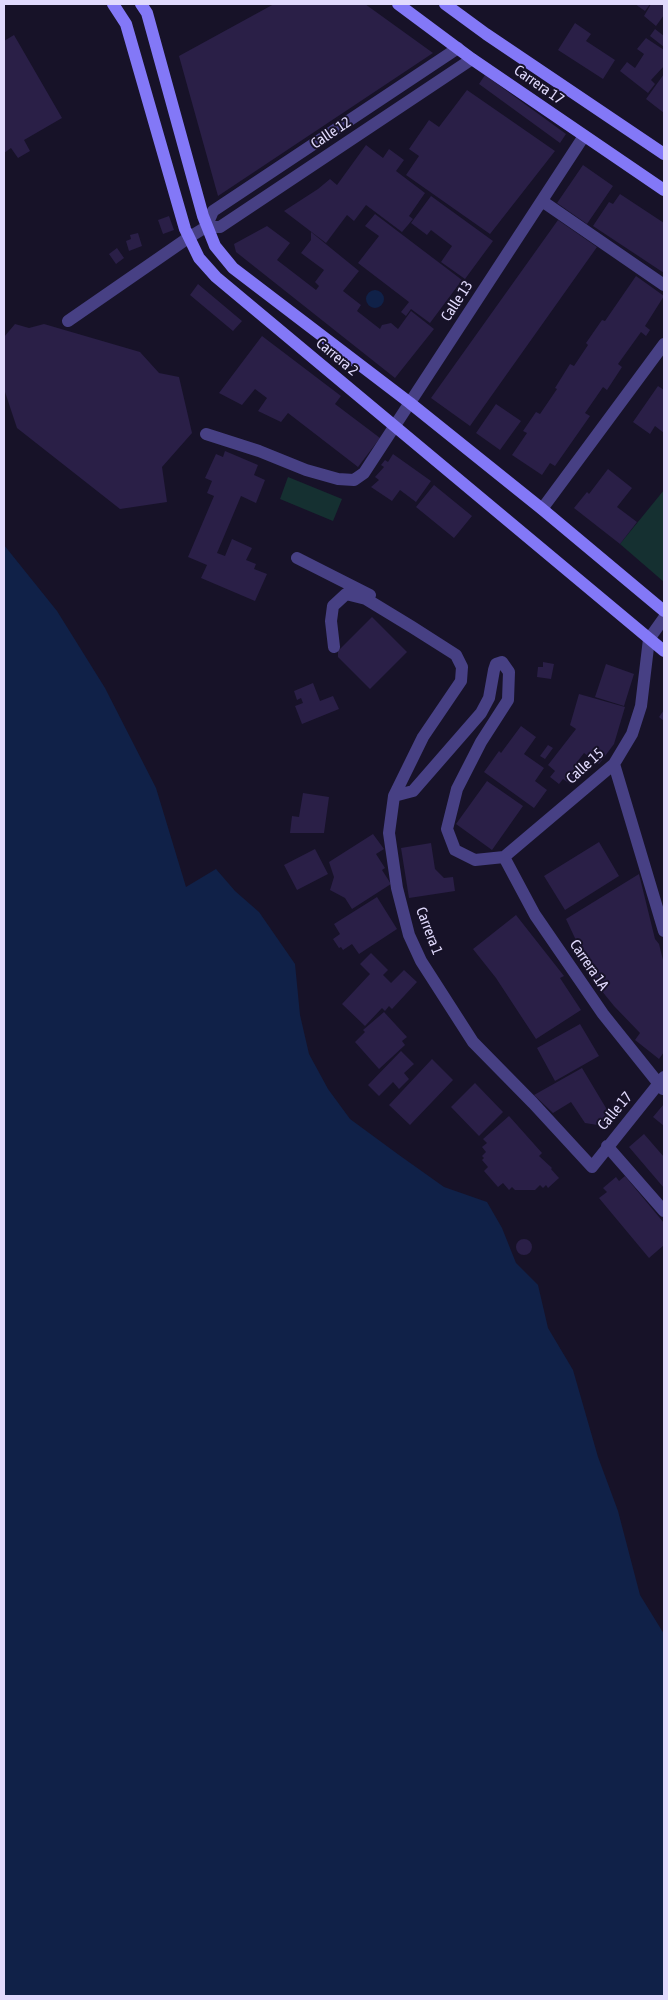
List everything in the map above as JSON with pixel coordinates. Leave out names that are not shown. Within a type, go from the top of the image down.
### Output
[{"type":"street","name":"Carrera 2","points":[[113,4],[126,24],[188,238],[199,258],[216,278],[664,651]]},
{"type":"street","name":"Carrera 2","points":[[141,4],[148,13],[206,227],[215,246],[233,268],[410,403],[542,509],[664,611]]},
{"type":"street","name":"Carrera 17","points":[[398,4],[472,59],[664,190]]},
{"type":"street","name":"Carrera 17","points":[[445,4],[486,34],[664,154]]},
{"type":"street","name":"Calle 12","points":[[206,227],[213,211],[458,48]]},
{"type":"street","name":"Calle 12","points":[[68,321],[188,238],[206,227],[220,227],[472,59]]},
{"type":"street","name":"Calle 13","points":[[206,434],[251,448],[306,470],[338,480],[354,480],[364,473],[584,136]]},
{"type":"street","points":[[542,201],[664,285]]},
{"type":"street","points":[[542,509],[664,344]]},
{"type":"street","points":[[297,558],[368,593],[412,627]]},
{"type":"street","points":[[334,647],[331,621],[333,606],[346,594],[366,599],[412,627]]},
{"type":"street","name":"Calle 15","points":[[504,857],[614,764],[632,734],[641,706],[649,639],[664,618]]},
{"type":"street","name":"Carrera 1","points":[[412,627],[456,655],[462,667],[461,681],[423,737],[394,796],[388,833],[397,888],[410,935],[421,961],[473,1042],[592,1166]]},
{"type":"street","points":[[394,796],[413,791],[481,713],[489,698],[496,664],[502,662],[509,672],[508,700],[481,742],[457,789],[447,829],[455,850],[475,860],[504,857]]},
{"type":"street","points":[[614,764],[664,931]]},
{"type":"street","name":"Carrera 1A","points":[[504,857],[535,915],[603,1014],[662,1084]]},
{"type":"street","name":"Calle 17","points":[[592,1166],[607,1146],[662,1084]]},
{"type":"street","points":[[607,1146],[664,1211]]},
{"type":"green space","points":[[288,477],[342,499],[333,521],[280,499]]},
{"type":"green space","points":[[664,490],[664,582],[620,544]]},
{"type":"water","points":[[375,290],[381,293],[384,299],[381,305],[375,308],[369,305],[366,299],[369,293]]},
{"type":"water","points":[[4,545],[57,611],[105,688],[156,788],[186,887],[216,869],[235,891],[259,912],[295,964],[300,1015],[309,1054],[328,1089],[350,1119],[444,1187],[487,1202],[502,1228],[516,1263],[538,1285],[548,1328],[573,1370],[598,1457],[618,1511],[640,1595],[664,1634],[664,1996],[4,1996]]},
{"type":"building","points":[[274,4],[365,4],[433,53],[218,196],[179,56]]},
{"type":"building","points":[[635,4],[650,4],[645,11]]},
{"type":"building","points":[[651,4],[664,4],[664,15],[656,26],[644,16]]},
{"type":"building","points":[[575,23],[591,34],[586,41],[615,60],[603,79],[558,50]]},
{"type":"building","points":[[655,29],[664,36],[664,47],[650,36]]},
{"type":"building","points":[[14,35],[62,118],[24,140],[30,151],[18,158],[11,148],[4,153],[4,41]]},
{"type":"building","points":[[646,38],[664,50],[664,66],[651,80],[655,84],[648,93],[620,71],[627,62],[635,68],[644,54],[637,49]]},
{"type":"building","points":[[664,74],[664,113],[646,99]]},
{"type":"building","points":[[485,75],[566,134],[560,143],[479,84]]},
{"type":"building","points":[[467,90],[555,151],[490,234],[406,175],[419,156],[409,149],[429,120],[439,127]]},
{"type":"building","points":[[366,145],[383,158],[389,149],[404,160],[396,171],[425,193],[409,216],[413,219],[402,232],[366,205],[354,221],[347,215],[326,243],[284,211],[330,179],[337,185]]},
{"type":"building","points":[[583,165],[613,186],[587,224],[557,203]]},
{"type":"building","points":[[620,194],[664,223],[664,273],[593,226],[609,202],[613,204]]},
{"type":"building","points":[[431,196],[493,241],[465,279],[441,262],[452,246],[431,230],[427,235],[411,223]]},
{"type":"building","points":[[375,214],[462,280],[430,323],[411,309],[406,316],[401,312],[409,302],[358,263],[379,236],[365,226]]},
{"type":"building","points":[[169,216],[174,230],[163,234],[158,220]]},
{"type":"building","points":[[558,220],[597,247],[470,426],[431,398]]},
{"type":"building","points":[[267,226],[290,243],[277,260],[316,290],[319,286],[315,282],[324,270],[301,253],[311,240],[311,232],[359,271],[343,291],[361,305],[357,311],[380,329],[382,325],[391,323],[398,329],[411,311],[434,329],[395,378],[236,252],[234,244]]},
{"type":"building","points":[[138,233],[142,246],[129,251],[126,241],[131,239],[130,235]]},
{"type":"building","points":[[117,248],[124,258],[116,264],[109,254]]},
{"type":"building","points":[[636,276],[664,296],[645,326],[650,330],[646,336],[641,332],[618,364],[622,367],[607,390],[603,387],[585,413],[590,416],[555,466],[550,463],[542,475],[512,455],[527,433],[523,431],[536,412],[540,414],[557,389],[555,388],[570,364],[574,366],[588,345],[586,343],[602,320],[605,321]]},
{"type":"building","points":[[198,284],[242,321],[233,331],[190,295]]},
{"type":"building","points":[[15,324],[29,328],[44,324],[140,352],[159,373],[179,377],[192,433],[162,467],[167,502],[120,509],[17,428],[4,389],[4,337]]},
{"type":"building","points":[[262,336],[341,396],[335,404],[380,438],[358,467],[288,413],[281,422],[258,411],[267,398],[255,389],[242,405],[219,393]]},
{"type":"building","points":[[658,386],[664,390],[664,433],[655,426],[650,434],[633,422]]},
{"type":"building","points":[[496,404],[521,421],[500,450],[476,433]]},
{"type":"building","points":[[225,451],[258,465],[254,475],[265,480],[256,503],[241,496],[217,553],[225,556],[232,539],[252,548],[246,560],[256,564],[254,569],[267,574],[255,601],[201,578],[207,565],[188,557],[214,496],[207,493],[212,481],[205,478],[216,454],[223,457]]},
{"type":"building","points":[[393,454],[431,481],[416,502],[400,490],[392,501],[371,487],[379,480],[375,477],[384,467],[381,465],[385,460],[388,462]]},
{"type":"building","points":[[608,469],[632,488],[617,507],[637,522],[620,544],[574,508],[587,492],[589,494]]},
{"type":"building","points":[[434,485],[472,516],[454,538],[416,507]]},
{"type":"building","points":[[372,617],[407,652],[370,689],[338,657],[338,651]]},
{"type":"building","points":[[543,662],[554,664],[551,679],[537,677],[538,667],[543,667]]},
{"type":"building","points":[[606,664],[634,674],[624,706],[595,697]]},
{"type":"building","points":[[313,683],[320,701],[333,696],[339,709],[302,724],[295,706],[303,703],[301,698],[297,700],[294,691]]},
{"type":"building","points":[[579,694],[625,707],[614,744],[599,764],[584,753],[577,762],[583,767],[570,784],[563,779],[559,784],[550,777],[555,771],[548,765],[576,729],[570,725]]},
{"type":"building","points":[[664,710],[664,721],[659,717]]},
{"type":"building","points":[[521,726],[536,737],[524,754],[544,768],[535,781],[547,790],[534,808],[484,772]]},
{"type":"building","points":[[548,745],[553,748],[545,759],[540,756]]},
{"type":"building","points":[[487,781],[523,806],[492,850],[456,824]]},
{"type":"building","points":[[303,793],[329,797],[324,833],[290,833],[292,816],[299,817]]},
{"type":"building","points":[[373,834],[384,849],[376,854],[385,868],[382,870],[391,884],[352,909],[345,898],[330,890],[334,877],[329,862]]},
{"type":"building","points":[[599,842],[619,876],[565,910],[544,876]]},
{"type":"building","points":[[431,843],[435,869],[444,878],[453,877],[455,891],[409,898],[401,848]]},
{"type":"building","points":[[315,849],[328,874],[297,890],[284,865]]},
{"type":"building","points":[[639,874],[655,939],[659,944],[664,964],[664,1052],[659,1059],[635,1040],[640,1033],[597,985],[566,919]]},
{"type":"building","points":[[377,897],[397,929],[359,954],[352,944],[343,950],[341,947],[339,948],[333,939],[340,934],[334,924]]},
{"type":"building","points":[[516,915],[564,976],[560,978],[581,1010],[536,1039],[496,978],[473,949]]},
{"type":"building","points":[[371,953],[388,970],[383,975],[391,983],[404,970],[417,982],[392,1009],[389,1006],[385,1011],[382,1008],[365,1026],[342,1004],[370,974],[360,964]]},
{"type":"building","points":[[384,1012],[407,1037],[402,1041],[405,1045],[379,1069],[355,1042],[365,1032],[363,1030]]},
{"type":"building","points":[[580,1024],[599,1056],[555,1081],[537,1048]]},
{"type":"building","points":[[401,1051],[414,1064],[404,1073],[409,1079],[399,1089],[393,1082],[379,1096],[368,1085]]},
{"type":"building","points":[[432,1059],[453,1080],[410,1125],[389,1105]]},
{"type":"building","points":[[582,1068],[606,1108],[604,1126],[585,1123],[571,1102],[553,1113],[534,1095]]},
{"type":"building","points":[[475,1083],[503,1112],[479,1136],[451,1107]]},
{"type":"building","points":[[664,1104],[664,1126],[653,1117]]},
{"type":"building","points":[[509,1116],[542,1153],[539,1156],[552,1168],[559,1178],[548,1188],[546,1185],[543,1188],[540,1185],[535,1190],[515,1190],[512,1187],[509,1190],[503,1183],[498,1187],[484,1171],[488,1167],[482,1160],[484,1158],[482,1156],[486,1152],[482,1147],[487,1143],[483,1139]]},
{"type":"building","points":[[644,1134],[664,1157],[664,1188],[629,1147]]},
{"type":"building","points":[[625,1176],[664,1223],[664,1245],[649,1258],[599,1198],[607,1192],[603,1188],[616,1177],[619,1181]]},
{"type":"building","points":[[521,1239],[527,1239],[532,1244],[530,1253],[521,1255],[516,1250],[516,1244]]}]
